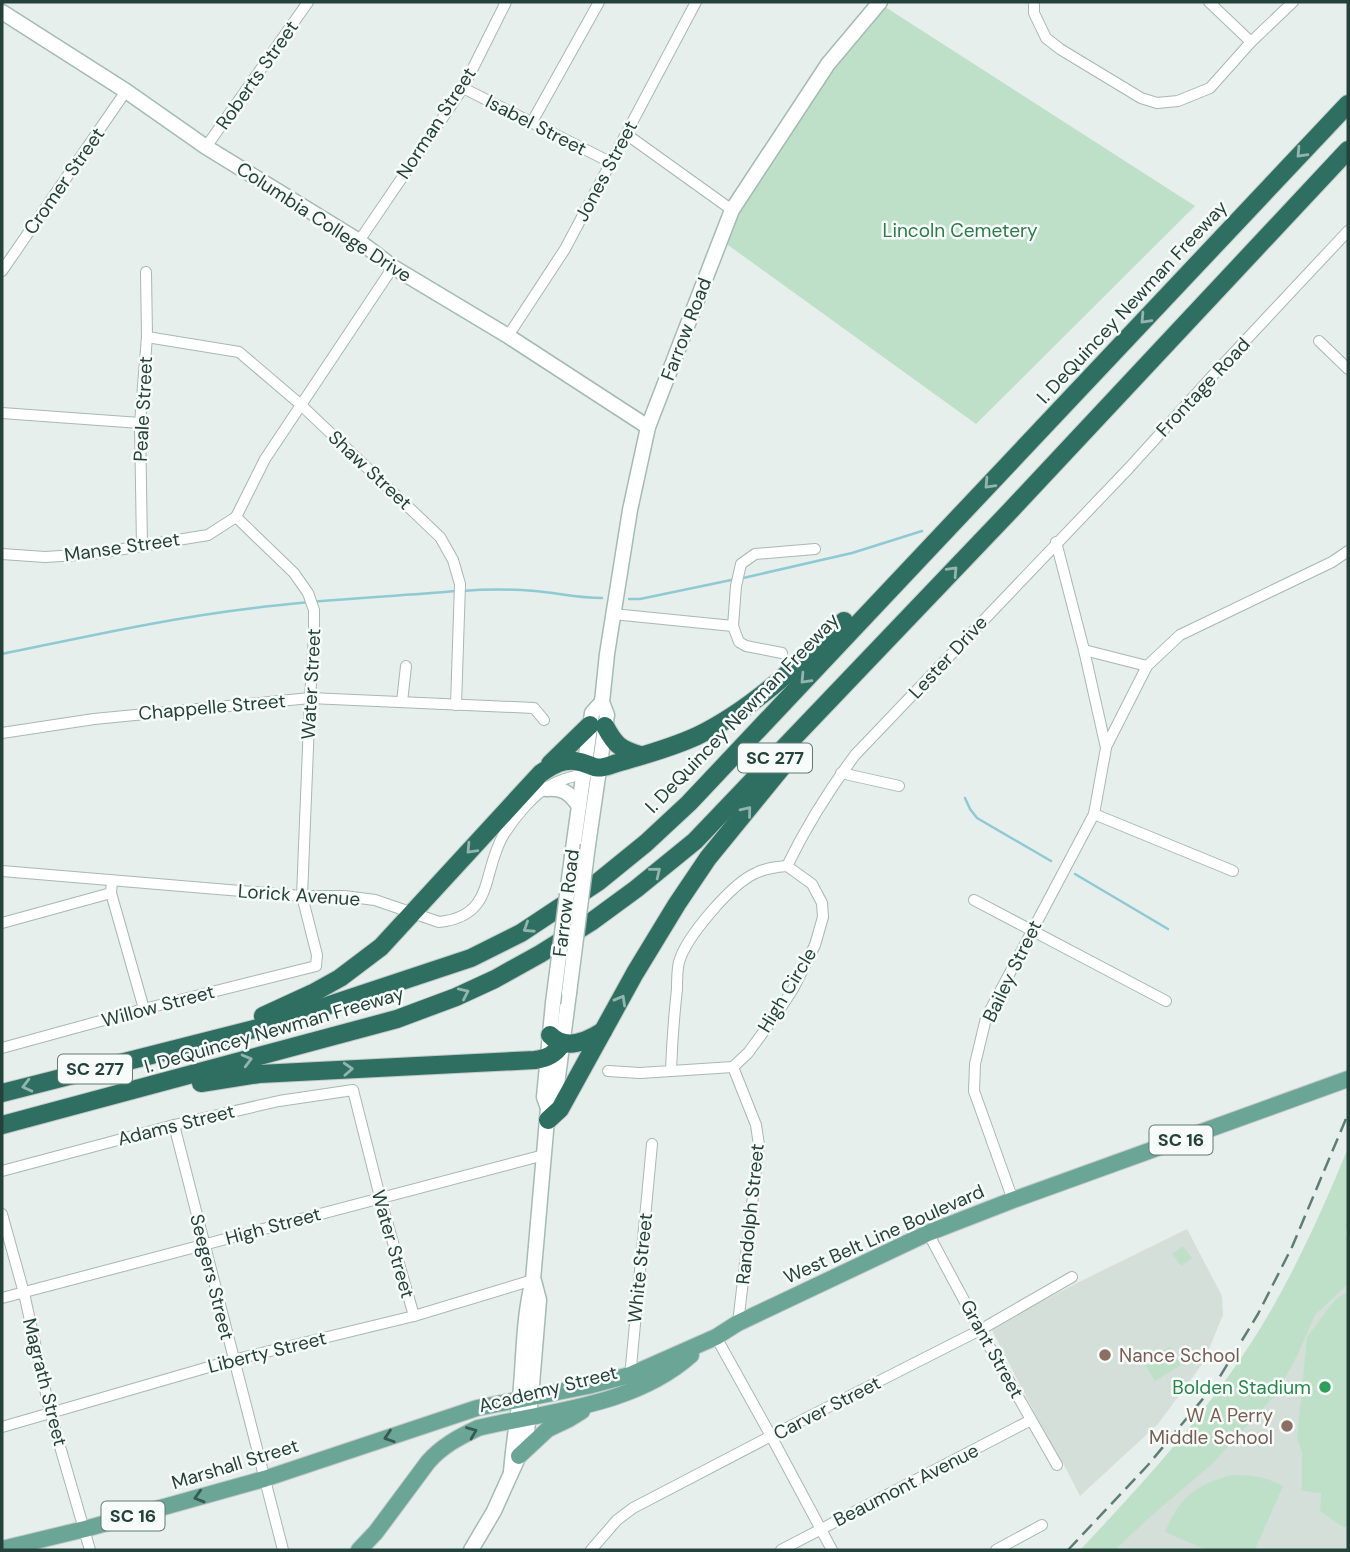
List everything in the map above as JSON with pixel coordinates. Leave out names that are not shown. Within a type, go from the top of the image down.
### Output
[{"type":"highway","name":"I. DeQuincey Newman Freeway","points":[[2,1093],[266,1026],[471,958],[521,933],[587,889],[646,843],[689,803],[1348,104]]},
{"type":"highway","name":"I. DeQuincey Newman Freeway","points":[[2,1125],[397,1019],[495,979],[591,922],[695,841],[1348,150]]},
{"type":"highway","points":[[543,781],[555,764],[578,761],[589,769],[668,748],[698,735],[743,708],[789,672],[880,588],[919,558]]},
{"type":"highway","points":[[548,1114],[560,1109],[677,904],[708,858],[786,762],[896,641],[926,599]]},
{"type":"highway","points":[[188,1046],[289,1005],[340,978],[381,947],[412,912],[597,725],[618,747],[640,755]]},
{"type":"highway","points":[[39,1115],[259,1074],[479,1064],[547,1058],[559,1049],[556,1039],[589,1040],[603,1031]]},
{"type":"main road","name":"Farrow Road","points":[[511,1472],[522,1419],[539,1300],[533,1280],[548,1114],[554,1099],[556,1039],[553,1003],[572,856],[579,806],[597,725],[592,713],[602,702],[630,510],[648,427],[732,210],[828,64],[880,2]]},
{"type":"main road","name":"Columbia College Drive","points":[[5,18],[127,91],[206,147],[359,241],[394,267],[508,336],[648,427]]},
{"type":"main road","name":"Farrow Road","points":[[556,1039],[569,993],[588,845],[589,769]]},
{"type":"main road","points":[[543,781],[563,790],[579,806]]},
{"type":"main road","name":"Farrow Road","points":[[547,1058],[544,1097],[548,1114]]},
{"type":"main road","name":"West Belt Line Boulevard","points":[[477,1408],[629,1383],[738,1323],[928,1233],[1348,1079]]},
{"type":"main road","name":"Academy Street","points":[[359,1550],[437,1452],[463,1435],[478,1428],[593,1404],[629,1383]]},
{"type":"main road","points":[[519,1456],[548,1429],[593,1404]]},
{"type":"main road","name":"Marshall Street","points":[[2,1549],[85,1529],[264,1479],[477,1408]]},
{"type":"main road","name":"Farrow Road","points":[[471,1550],[494,1511],[526,1440],[522,1419]]},
{"type":"main road","points":[[425,1425],[437,1452]]},
{"type":"street","name":"Roberts Street","points":[[206,147],[308,2]]},
{"type":"street","name":"Norman Street","points":[[359,241],[463,88],[506,2]]},
{"type":"street","points":[[532,122],[599,2]]},
{"type":"street","name":"Jones Street","points":[[508,336],[565,249],[696,2]]},
{"type":"street","points":[[1034,2],[1034,13],[1046,38],[1141,98],[1157,103],[1178,101],[1210,88],[1251,42],[1293,2]]},
{"type":"street","points":[[1209,2],[1251,42]]},
{"type":"street","name":"Isabel Street","points":[[463,88],[610,162]]},
{"type":"street","name":"Cromer Street","points":[[2,271],[127,91]]},
{"type":"street","points":[[626,134],[732,210]]},
{"type":"street","name":"Frontage Road","points":[[1056,542],[1129,468],[1348,231]]},
{"type":"street","points":[[236,517],[265,459],[394,267]]},
{"type":"street","name":"Peale Street","points":[[142,546],[140,423],[147,337],[146,272]]},
{"type":"street","name":"Shaw Street","points":[[147,337],[239,352],[300,404],[440,537],[453,560],[460,584],[456,705]]},
{"type":"street","points":[[1318,341],[1348,369]]},
{"type":"street","points":[[2,413],[140,423]]},
{"type":"street","name":"Manse Street","points":[[2,554],[45,557],[93,554],[208,535],[236,517]]},
{"type":"street","name":"Water Street","points":[[236,517],[294,573],[308,593],[314,610],[302,896],[317,956],[316,965]]},
{"type":"street","name":"Bailey Street","points":[[1056,542],[1106,748]]},
{"type":"street","name":"Lester Drive","points":[[841,772],[1056,542]]},
{"type":"street","points":[[782,653],[746,646],[739,642],[733,626],[736,586],[741,564],[755,554],[816,549]]},
{"type":"street","name":"Bailey Street","points":[[1013,1200],[974,1091],[975,1064],[986,1018],[1094,814],[1106,748],[1147,666],[1180,635],[1332,562],[1348,551]]},
{"type":"street","points":[[613,614],[733,626]]},
{"type":"street","points":[[1084,650],[1147,666]]},
{"type":"street","points":[[401,702],[405,666]]},
{"type":"street","name":"Chappelle Street","points":[[2,733],[94,719],[310,698],[534,708],[544,720]]},
{"type":"street","points":[[671,1070],[680,961],[692,937],[719,903],[755,873],[772,867],[787,866],[803,833],[841,772],[899,786]]},
{"type":"street","name":"Lorick Avenue","points":[[2,871],[302,896],[344,896],[374,900],[439,922],[449,921],[464,916],[476,907],[482,898],[496,850],[503,836],[543,781]]},
{"type":"street","points":[[1094,814],[1234,871]]},
{"type":"street","name":"High Circle","points":[[733,1067],[748,1053],[785,1001],[816,945],[823,917],[822,903],[812,884],[787,866]]},
{"type":"street","points":[[112,881],[111,893],[144,1009]]},
{"type":"street","points":[[2,923],[111,893]]},
{"type":"street","points":[[974,900],[1166,1001]]},
{"type":"street","name":"Willow Street","points":[[2,1048],[316,965]]},
{"type":"street","points":[[608,1071],[640,1073],[733,1067]]},
{"type":"street","name":"Randolph Street","points":[[733,1067],[756,1125],[759,1145],[738,1323]]},
{"type":"street","name":"Water Street","points":[[353,1090],[414,1316]]},
{"type":"street","name":"Adams Street","points":[[2,1171],[174,1125],[279,1101],[353,1090]]},
{"type":"street","name":"Seegers Street","points":[[174,1125],[282,1550]]},
{"type":"street","name":"White Street","points":[[629,1383],[652,1144]]},
{"type":"street","name":"High Street","points":[[2,1298],[544,1155]]},
{"type":"street","name":"Magrath Street","points":[[2,1214],[24,1293],[50,1412],[90,1550]]},
{"type":"street","name":"Grant Street","points":[[928,1233],[1057,1465]]},
{"type":"street","name":"Carver Street","points":[[591,1550],[617,1520],[633,1508],[980,1330],[1072,1277]]},
{"type":"street","name":"Liberty Street","points":[[2,1426],[233,1360],[414,1316],[533,1280]]},
{"type":"street","points":[[709,1340],[771,1436],[832,1550]]},
{"type":"street","name":"Beaumont Avenue","points":[[781,1550],[1031,1420]]},
{"type":"street","points":[[996,1550],[1042,1525]]},
{"type":"shaded area","name":"Nance School","points":[[1187,1229],[1222,1296],[1223,1315],[1203,1363],[1158,1424],[1080,1496],[991,1328]]},
{"type":"shaded area","name":"W A Perry Middle School","points":[[1348,1274],[1348,1550],[1107,1550]]},
{"type":"green space","name":"Lincoln Cemetery","points":[[879,3],[1195,206],[976,424],[721,240],[732,210]]},
{"type":"green space","points":[[1348,1148],[1348,1284],[1315,1315],[1276,1394],[1212,1464],[1115,1550],[1080,1550],[1182,1437],[1250,1344],[1302,1252]]},
{"type":"green space","points":[[1183,1246],[1192,1258],[1181,1266],[1172,1254]]},
{"type":"green space","name":"Bolden Stadium","points":[[1348,1291],[1348,1527],[1343,1527],[1320,1511],[1321,1493],[1302,1491],[1302,1452],[1297,1438],[1307,1337],[1335,1300]]},
{"type":"green space","points":[[1170,1347],[1181,1365],[1155,1381],[1144,1363]]},
{"type":"green space","points":[[1232,1475],[1259,1477],[1283,1486],[1255,1550],[1206,1550],[1165,1532],[1176,1510],[1190,1494],[1209,1483]]},
{"type":"waterway","points":[[743,578],[852,553],[922,531]]},
{"type":"waterway","points":[[629,599],[736,579]]},
{"type":"waterway","points":[[462,591],[517,590],[602,598]]},
{"type":"waterway","points":[[2,654],[222,612],[304,602],[456,591]]},
{"type":"waterway","points":[[965,798],[977,818],[1051,861]]},
{"type":"waterway","points":[[1075,874],[1168,929]]},
{"type":"railway","points":[[1068,1550],[1148,1465],[1216,1383],[1258,1314],[1292,1247],[1348,1114]]},
{"type":"place","name":"Nance School","points":[[1105,1355]]},
{"type":"place","name":"Bolden Stadium","points":[[1325,1387]]},
{"type":"place","name":"W A Perry Middle School","points":[[1287,1426]]}]
